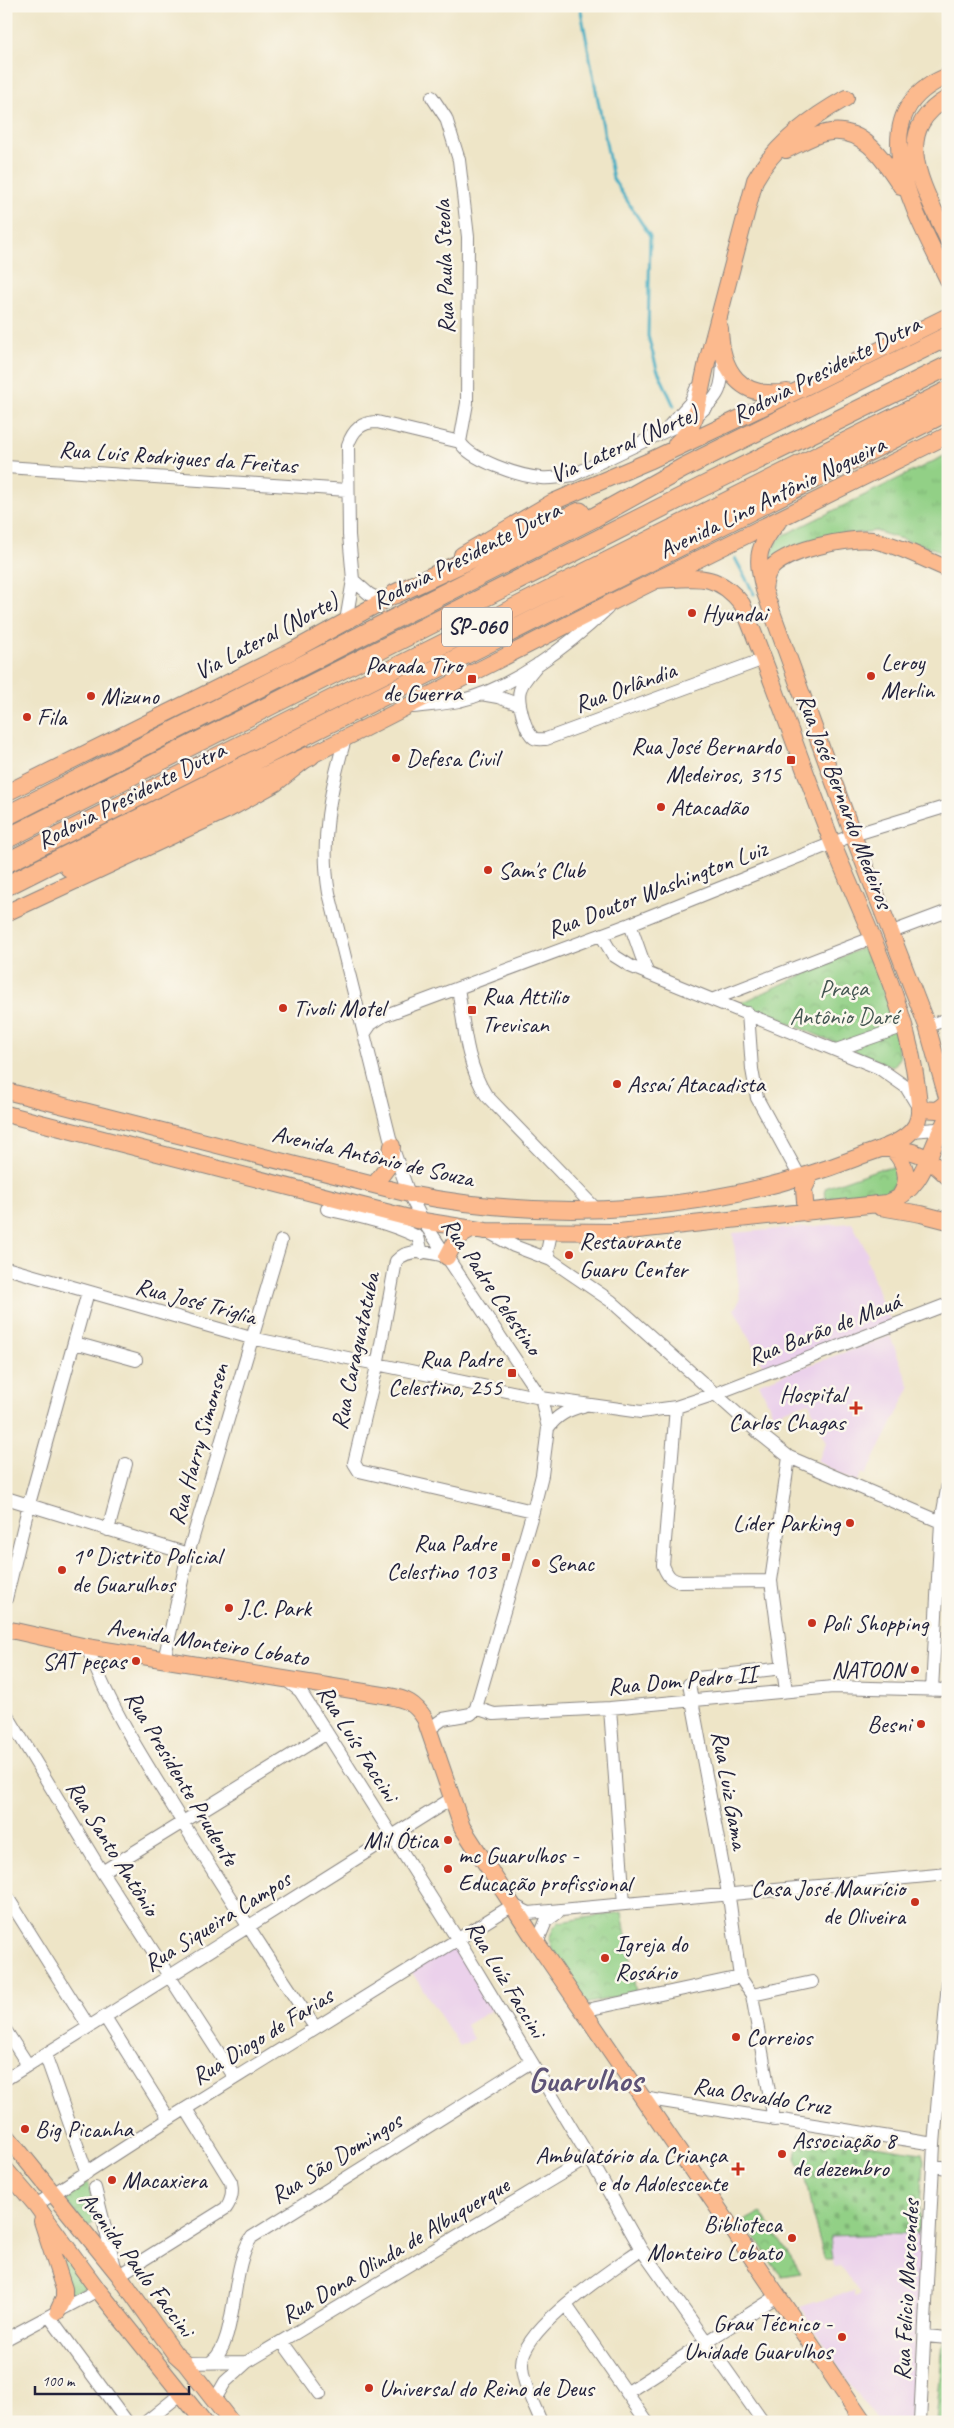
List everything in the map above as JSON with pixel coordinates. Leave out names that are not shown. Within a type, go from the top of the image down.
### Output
[{"type":"highway","name":"Rodovia Presidente Dutra","points":[[6,816],[593,518],[683,468],[948,336]]},
{"type":"highway","name":"Rodovia Presidente Dutra","points":[[6,839],[698,489],[944,368]]},
{"type":"highway","name":"SP-060","points":[[593,518],[944,368]]},
{"type":"highway","name":"Rodovia Presidente Dutra","points":[[6,864],[948,391]]},
{"type":"highway","name":"Rodovia Presidente Dutra","points":[[6,886],[948,411]]},
{"type":"highway","points":[[389,597],[481,554],[683,468]]},
{"type":"highway","points":[[45,866],[72,867],[310,756]]},
{"type":"main road","points":[[948,76],[934,82],[916,95],[899,128],[901,167],[914,208],[948,280]]},
{"type":"main road","points":[[649,461],[683,438],[689,431],[695,417],[707,362],[756,180],[771,158],[806,124],[846,98],[840,113],[843,132]]},
{"type":"main road","points":[[948,98],[927,114],[914,143],[916,164],[920,176],[948,240]]},
{"type":"main road","points":[[771,158],[826,132],[843,132],[860,137],[875,150],[914,208]]},
{"type":"main road","points":[[721,310],[723,356],[728,370],[740,384],[755,392],[774,394],[799,390]]},
{"type":"main road","name":"Via Lateral (Norte)","points":[[6,793],[292,651],[553,502],[649,461],[799,390],[948,316]]},
{"type":"main road","name":"Avenida Lino Antônio Nogueira","points":[[6,913],[229,809],[276,783],[310,756],[345,740],[616,600],[948,435]]},
{"type":"main road","name":"Rua José Bernardo Medeiros","points":[[781,518],[764,538],[757,556],[764,590],[853,835],[927,1026],[948,1101]]},
{"type":"main road","points":[[764,590],[765,579],[769,570],[784,559],[795,554],[853,539],[887,544],[948,569]]},
{"type":"main road","name":"Rua José Bernardo Medeiros","points":[[657,580],[704,578],[723,584],[742,604],[779,694],[833,843],[872,938],[905,1026],[914,1064],[919,1109]]},
{"type":"main road","points":[[779,694],[799,685]]},
{"type":"main road","name":"Avenida Antônio de Souza","points":[[6,1091],[409,1194],[495,1207],[596,1209],[706,1200],[740,1194],[806,1176],[885,1149],[912,1132]]},
{"type":"main road","points":[[912,1132],[918,1120],[919,1109],[937,1110],[948,1101]]},
{"type":"main road","name":"Avenida Antônio de Souza","points":[[6,1114],[423,1222],[479,1230],[551,1233],[619,1232],[873,1206],[899,1198],[913,1186],[929,1160]]},
{"type":"main road","points":[[929,1160],[946,1121]]},
{"type":"main road","points":[[375,1184],[388,1165],[392,1146]]},
{"type":"main road","points":[[885,1149],[901,1158],[906,1171],[905,1188],[899,1198]]},
{"type":"main road","name":"Avenida Antônio de Souza","points":[[885,1149],[912,1150],[929,1160],[948,1178]]},
{"type":"main road","points":[[806,1176],[804,1189],[806,1213]]},
{"type":"main road","name":"Avenida Antônio de Souza","points":[[873,1206],[921,1214],[948,1222]]},
{"type":"main road","points":[[448,1257],[457,1238],[479,1230]]},
{"type":"main road","name":"Avenida Monteiro Lobato","points":[[6,1629],[87,1647],[402,1698],[409,1701],[420,1711],[428,1730]]},
{"type":"main road","points":[[428,1730],[462,1827],[582,2010],[779,2295],[864,2422]]},
{"type":"main road","name":"Avenida Paulo Faccini","points":[[6,2136],[82,2229],[231,2422]]},
{"type":"main road","name":"Avenida Paulo Faccini","points":[[6,2170],[36,2205],[98,2290],[204,2422]]},
{"type":"main road","points":[[36,2205],[62,2280],[64,2298],[53,2314]]},
{"type":"main road","points":[[98,2290],[111,2289],[123,2294],[160,2342],[180,2358]]},
{"type":"street","name":"Rua Paula Steola","points":[[432,97],[446,118],[459,160],[468,237],[467,403],[460,442]]},
{"type":"street","points":[[346,621],[353,580],[347,490],[348,445],[352,434],[358,426],[368,422],[377,422],[460,442],[475,457],[521,474],[539,478],[556,478],[589,470],[695,417],[710,404],[721,389],[723,356]]},
{"type":"street","points":[[654,437],[673,423],[690,403],[707,362]]},
{"type":"street","name":"Rua Luis Rodrigues da Freitas","points":[[6,466],[347,490]]},
{"type":"street","points":[[353,580],[369,594],[389,597]]},
{"type":"street","name":"Avenida Lino Antônio Nogueira","points":[[408,707],[453,702],[481,694],[562,649],[616,600]]},
{"type":"street","name":"Rua Orlândia","points":[[520,705],[531,735],[539,740],[546,739],[764,659]]},
{"type":"street","points":[[481,694],[498,697],[520,705],[519,696],[523,683],[538,664]]},
{"type":"street","name":"Rua Padre Celestino","points":[[345,740],[328,807],[325,840],[326,877],[392,1146],[409,1194],[423,1222],[541,1398],[548,1428],[544,1460],[533,1511],[476,1708]]},
{"type":"street","name":"Rua Doutor Washington Luiz","points":[[364,1034],[371,1024],[383,1016],[630,924],[853,835],[948,806]]},
{"type":"street","points":[[892,932],[948,911]]},
{"type":"street","points":[[630,924],[647,972]]},
{"type":"street","points":[[601,935],[613,955],[627,964],[890,1074],[906,1087],[919,1109]]},
{"type":"street","points":[[714,999],[872,938]]},
{"type":"street","points":[[458,988],[473,1069],[482,1090],[596,1209]]},
{"type":"street","points":[[358,1008],[383,1016]]},
{"type":"street","points":[[748,1013],[752,1069],[757,1098],[806,1176]]},
{"type":"street","points":[[927,1026],[948,1019]]},
{"type":"street","points":[[836,1050],[905,1026]]},
{"type":"street","points":[[912,1132],[946,1121]]},
{"type":"street","points":[[327,1209],[370,1219],[410,1233],[418,1237],[422,1253]]},
{"type":"street","points":[[479,1230],[551,1260],[611,1302],[739,1415],[790,1457],[941,1522]]},
{"type":"street","points":[[551,1233],[547,1252],[551,1260]]},
{"type":"street","name":"Rua Harry Simonsen","points":[[164,1660],[188,1554],[281,1241]]},
{"type":"street","name":"Rua Caraguatatuba","points":[[448,1257],[422,1253],[404,1254],[396,1261],[378,1360],[354,1463],[359,1471],[533,1511]]},
{"type":"street","name":"Rua José Triglia","points":[[6,1268],[252,1338],[378,1360],[441,1378],[541,1398]]},
{"type":"street","points":[[6,1599],[29,1504],[88,1292]]},
{"type":"street","name":"Rua Barão de Mauá","points":[[541,1398],[641,1412],[676,1407],[715,1394],[948,1304]]},
{"type":"street","points":[[74,1343],[136,1360]]},
{"type":"street","points":[[735,1386],[732,1399],[739,1415]]},
{"type":"street","points":[[548,1428],[570,1409],[586,1405]]},
{"type":"street","points":[[676,1407],[663,1565],[667,1575],[672,1580],[681,1582],[771,1581]]},
{"type":"street","points":[[786,1691],[771,1581],[790,1457]]},
{"type":"street","points":[[108,1530],[126,1464]]},
{"type":"street","points":[[932,1690],[943,1584],[941,1522],[948,1484]]},
{"type":"street","points":[[6,1498],[188,1554]]},
{"type":"street","name":"Rua Presidente Prudente","points":[[87,1647],[115,1713],[247,1927],[315,2027]]},
{"type":"street","points":[[691,1701],[689,1684],[698,1678],[783,1668]]},
{"type":"street","name":"Rua Luís Faccini","points":[[283,1678],[300,1691],[391,1837]]},
{"type":"street","name":"Rua Dom Pedro II","points":[[476,1708],[494,1714],[610,1708],[833,1687],[948,1690]]},
{"type":"street","name":"Rua Luiz Gama","points":[[691,1701],[727,1895],[740,1977],[752,1995],[774,2120]]},
{"type":"street","points":[[428,1730],[438,1721],[471,1714],[476,1708]]},
{"type":"street","points":[[610,1708],[624,1904]]},
{"type":"street","name":"Rua Santo Antônio","points":[[6,1713],[102,1872],[168,1977],[235,2078]]},
{"type":"street","points":[[102,1872],[327,1733]]},
{"type":"street","name":"Rua Siqueira Campos","points":[[6,2079],[451,1799]]},
{"type":"street","name":"Rua Luíz Faccini","points":[[391,1837],[458,1940],[589,2157],[640,2249]]},
{"type":"street","points":[[513,1905],[529,1914],[948,1874]]},
{"type":"street","points":[[6,1895],[89,2027]]},
{"type":"street","name":"Rua Diogo de Farias","points":[[36,2205],[315,2027],[513,1905]]},
{"type":"street","points":[[537,1943],[546,1921],[561,1910]]},
{"type":"street","points":[[582,2010],[740,1977]]},
{"type":"street","points":[[752,1995],[812,1982]]},
{"type":"street","name":"Rua Felicio Marcondes","points":[[920,2422],[934,2144],[948,1982]]},
{"type":"street","points":[[105,2017],[169,2119]]},
{"type":"street","points":[[6,2031],[28,2065]]},
{"type":"street","points":[[45,2054],[87,2173]]},
{"type":"street","name":"Rua São Domingos","points":[[212,2361],[220,2351],[226,2336],[243,2255],[252,2238],[531,2062]]},
{"type":"street","name":"Rua Osvaldo Cruz","points":[[643,2098],[934,2144]]},
{"type":"street","points":[[95,2188],[117,2274],[226,2208],[232,2196],[231,2182],[186,2109]]},
{"type":"street","name":"Rua Dona Olinda de Albuquerque","points":[[214,2401],[225,2382],[247,2362],[589,2157]]},
{"type":"street","points":[[933,2166],[948,2168]]},
{"type":"street","points":[[82,2229],[95,2228],[104,2221]]},
{"type":"street","points":[[541,2422],[525,2379],[522,2365],[522,2354],[530,2340],[566,2305],[640,2249],[763,2422]]},
{"type":"street","points":[[6,2338],[98,2290]]},
{"type":"street","points":[[628,2392],[779,2295]]},
{"type":"street","points":[[566,2305],[647,2422]]},
{"type":"street","points":[[53,2314],[127,2422]]},
{"type":"street","points":[[226,2336],[233,2356],[247,2362]]},
{"type":"street","points":[[924,2336],[948,2338]]},
{"type":"street","points":[[283,2342],[320,2394]]},
{"type":"street","name":"Rua Dona Olinda de Albuquerque","points":[[180,2358],[220,2363],[247,2362]]},
{"type":"street","points":[[146,2422],[182,2393]]},
{"type":"shaded area","points":[[852,1223],[869,1256],[866,1257],[885,1312],[892,1321],[765,1368],[734,1309],[740,1300],[733,1233]]},
{"type":"shaded area","name":"Hospital Carlos Chagas","points":[[890,1336],[910,1388],[866,1475],[862,1473],[856,1483],[817,1461],[826,1443],[809,1402],[773,1414],[759,1383]]},
{"type":"shaded area","points":[[457,1941],[495,2008],[466,2025],[473,2039],[460,2046],[411,1971]]},
{"type":"shaded area","points":[[922,2233],[910,2422],[878,2422],[843,2374],[800,2307],[853,2290],[855,2297],[861,2294],[840,2266],[834,2267],[830,2236]]},
{"type":"green space","points":[[948,454],[948,557],[935,549],[875,531],[850,534],[770,561],[775,544],[784,535]]},
{"type":"green space","name":"Praça Antônio Daré","points":[[868,945],[891,1011],[900,1058],[893,1067],[741,1003]]},
{"type":"green space","points":[[900,1167],[902,1186],[893,1195],[826,1200],[825,1188],[879,1169]]},
{"type":"green space","points":[[622,1912],[636,1993],[584,2004],[554,1955],[549,1939],[553,1929],[559,1922]]},
{"type":"green space","points":[[799,2135],[922,2153],[924,2161],[919,2233],[830,2236],[833,2259],[825,2259],[812,2214],[806,2179],[796,2159]]},
{"type":"green space","points":[[88,2182],[96,2221],[86,2228],[65,2199]]},
{"type":"green space","points":[[761,2212],[801,2273],[781,2276],[744,2221]]},
{"type":"green space","points":[[57,2245],[87,2287],[67,2298]]},
{"type":"green space","points":[[943,2343],[948,2343],[948,2422],[936,2422]]},
{"type":"waterway","points":[[580,6],[613,179],[650,236],[648,336],[657,369],[674,406]]},
{"type":"waterway","points":[[735,558],[754,594]]},
{"type":"place","name":"Hyundai","points":[[692,613]]},
{"type":"place","name":"Leroy Merlin","points":[[871,676]]},
{"type":"place","name":"Parada Tiro de Guerra","points":[[472,679]]},
{"type":"place","name":"Mizuno","points":[[91,696]]},
{"type":"place","name":"Fila","points":[[27,717]]},
{"type":"place","name":"Defesa Civil","points":[[396,758]]},
{"type":"place","name":"Rua José Bernardo Medeiros, 315","points":[[791,760]]},
{"type":"place","name":"Atacadão","points":[[661,807]]},
{"type":"place","name":"Sam's Club","points":[[488,870]]},
{"type":"place","name":"Tivoli Motel","points":[[283,1008]]},
{"type":"place","name":"Rua Attilio Trevisan","points":[[472,1010]]},
{"type":"place","name":"Assaí Atacadista","points":[[617,1084]]},
{"type":"place","name":"Restaurante Guaru Center","points":[[569,1255]]},
{"type":"place","name":"Rua Padre Celestino, 255","points":[[512,1373]]},
{"type":"place","name":"Hospital Carlos Chagas","points":[[856,1408]]},
{"type":"place","name":"Líder Parking","points":[[850,1523]]},
{"type":"place","name":"Rua Padre Celestino 103","points":[[506,1557]]},
{"type":"place","name":"Senac","points":[[536,1563]]},
{"type":"place","name":"1º Distrito Policial de Guarulhos","points":[[62,1570]]},
{"type":"place","name":"J.C. Park","points":[[229,1608]]},
{"type":"place","name":"Poli Shopping","points":[[812,1623]]},
{"type":"place","name":"SAT peças","points":[[136,1661]]},
{"type":"place","name":"NATOON","points":[[915,1670]]},
{"type":"place","name":"Besni","points":[[921,1724]]},
{"type":"place","name":"Mil Ótica","points":[[448,1840]]},
{"type":"place","name":"mc Guarulhos - Educação profissional","points":[[448,1869]]},
{"type":"place","name":"Casa José Maurício de Oliveira","points":[[915,1902]]},
{"type":"place","name":"Igreja do Rosário","points":[[605,1958]]},
{"type":"place","name":"Correios","points":[[736,2037]]},
{"type":"place","name":"Big Picanha","points":[[25,2129]]},
{"type":"place","name":"Associação 8 de dezembro","points":[[782,2154]]},
{"type":"place","name":"Ambulatório da Criança e do Adolescente","points":[[738,2169]]},
{"type":"place","name":"Macaxiera","points":[[112,2180]]},
{"type":"place","name":"Biblioteca Monteiro Lobato","points":[[792,2238]]},
{"type":"place","name":"Grau Técnico - Unidade Guarulhos","points":[[842,2337]]},
{"type":"place","name":"Universal do Reino de Deus","points":[[369,2388]]},
{"type":"district","name":"Guarulhos","points":[[585,2079]]}]
